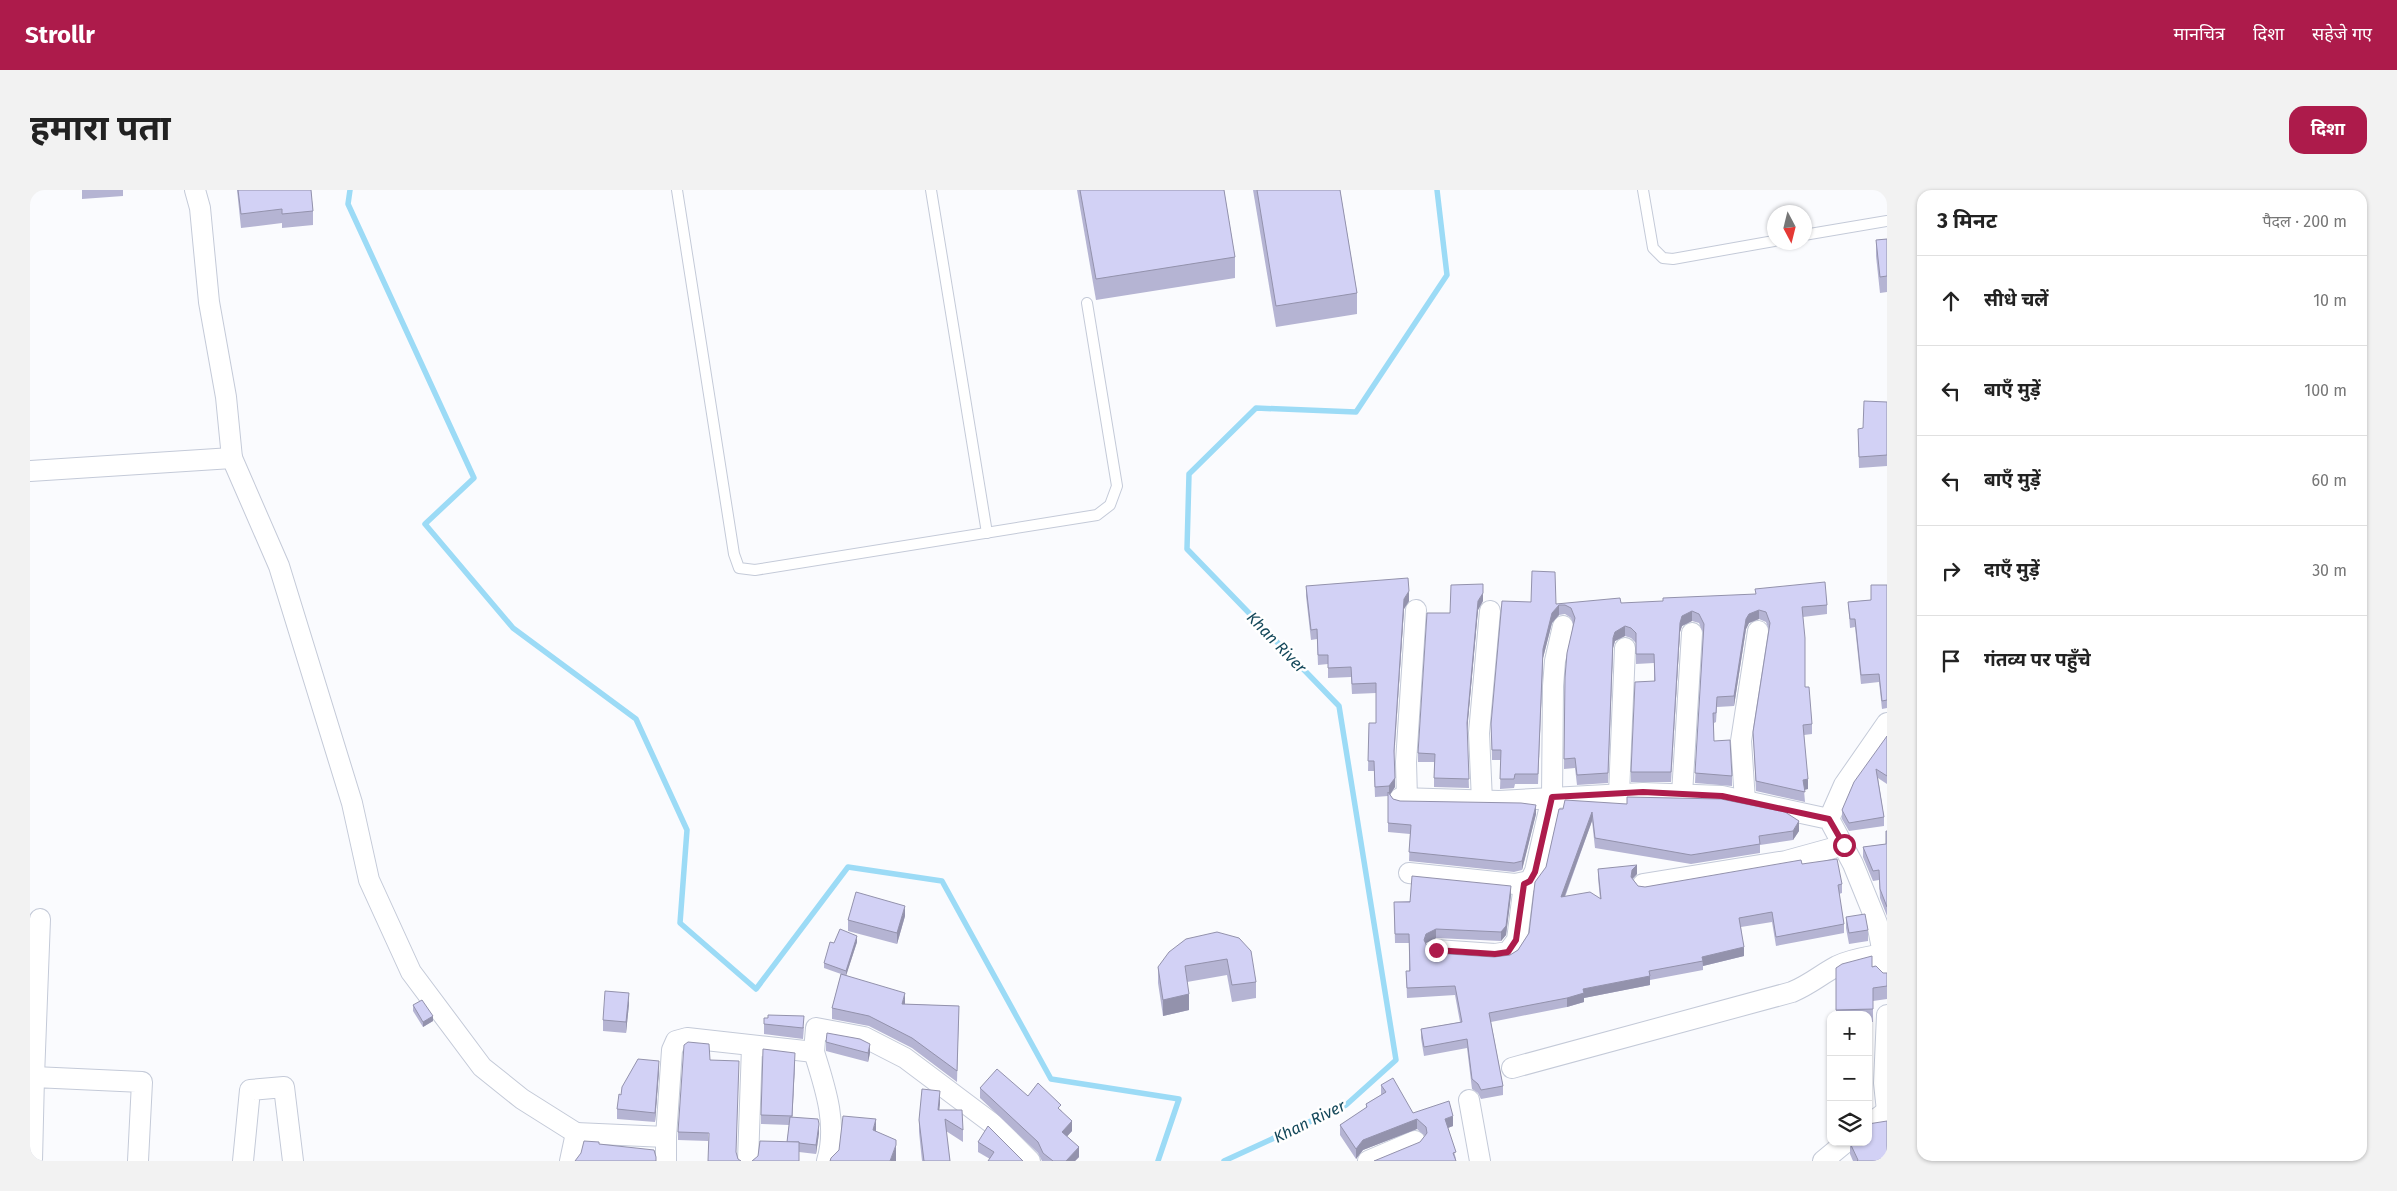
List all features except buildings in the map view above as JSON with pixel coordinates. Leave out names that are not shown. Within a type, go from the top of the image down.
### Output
[{"type":"street","points":[[195,190],[200,208],[209,302],[226,397],[232,458],[279,566],[352,803],[369,880],[411,972],[482,1067],[522,1099],[576,1133],[666,1137]]},
{"type":"street","points":[[30,471],[232,458]]},
{"type":"street","points":[[1416,610],[1403,798],[1482,801],[1619,794],[1682,794],[1722,796],[1829,819],[1844,845],[1882,925],[1885,964],[1853,960],[1837,966],[1812,984],[1792,992],[1512,1068]]},
{"type":"street","points":[[1482,801],[1478,733],[1490,611]]},
{"type":"street","points":[[1409,873],[1524,884],[1530,881],[1535,872],[1552,797],[1553,686],[1555,661],[1564,626]]},
{"type":"street","points":[[1745,801],[1741,741],[1758,631]]},
{"type":"street","points":[[1682,794],[1692,633]]},
{"type":"street","points":[[1619,794],[1625,648]]},
{"type":"street","points":[[1829,819],[1844,784],[1887,724]]},
{"type":"street","points":[[1643,884],[1768,864],[1844,845]]},
{"type":"street","points":[[1436,950],[1495,954],[1508,952],[1516,940],[1524,884]]},
{"type":"street","points":[[32,1161],[37,924]]},
{"type":"street","points":[[1872,1122],[1887,1111],[1884,1083],[1887,1015]]},
{"type":"street","points":[[827,1161],[831,1136],[830,1113],[826,1089],[814,1052],[816,1028],[864,1037],[905,1058],[994,1124],[1030,1161]]},
{"type":"street","points":[[666,1161],[672,1050],[676,1041],[686,1038],[752,1047],[814,1052]]},
{"type":"street","points":[[748,1161],[752,1047]]},
{"type":"street","points":[[34,1077],[142,1082],[138,1161]]},
{"type":"street","points":[[243,1161],[250,1090],[284,1087],[293,1161]]},
{"type":"street","points":[[1469,1100],[1480,1161]]},
{"type":"street","points":[[570,1161],[576,1133]]},
{"type":"street","points":[[1368,1161],[1415,1141]]},
{"type":"street","points":[[1823,1161],[1841,1146]]},
{"type":"lane","points":[[677,190],[734,554],[739,568],[755,570],[1097,515],[1110,506],[1117,486],[1115,465],[1087,303]]},
{"type":"lane","points":[[931,190],[987,533]]},
{"type":"lane","points":[[1643,190],[1653,248],[1663,258],[1673,258],[1767,242]]},
{"type":"lane","points":[[1812,235],[1887,221]]},
{"type":"waterway","points":[[350,190],[348,204],[474,478],[425,524],[513,628],[636,719],[687,830],[680,923],[756,989],[848,867],[942,881],[1051,1079],[1179,1099],[1158,1161]]},
{"type":"waterway","name":"Khan River","points":[[1224,1161],[1346,1105],[1396,1060],[1339,706],[1187,549],[1189,474],[1256,408],[1356,412],[1447,275],[1437,190]]},
{"type":"route","points":[[1436,950],[1495,954],[1508,952],[1516,940],[1524,884],[1530,881],[1535,872],[1552,797],[1643,792],[1722,796],[1829,819],[1844,845]]}]
